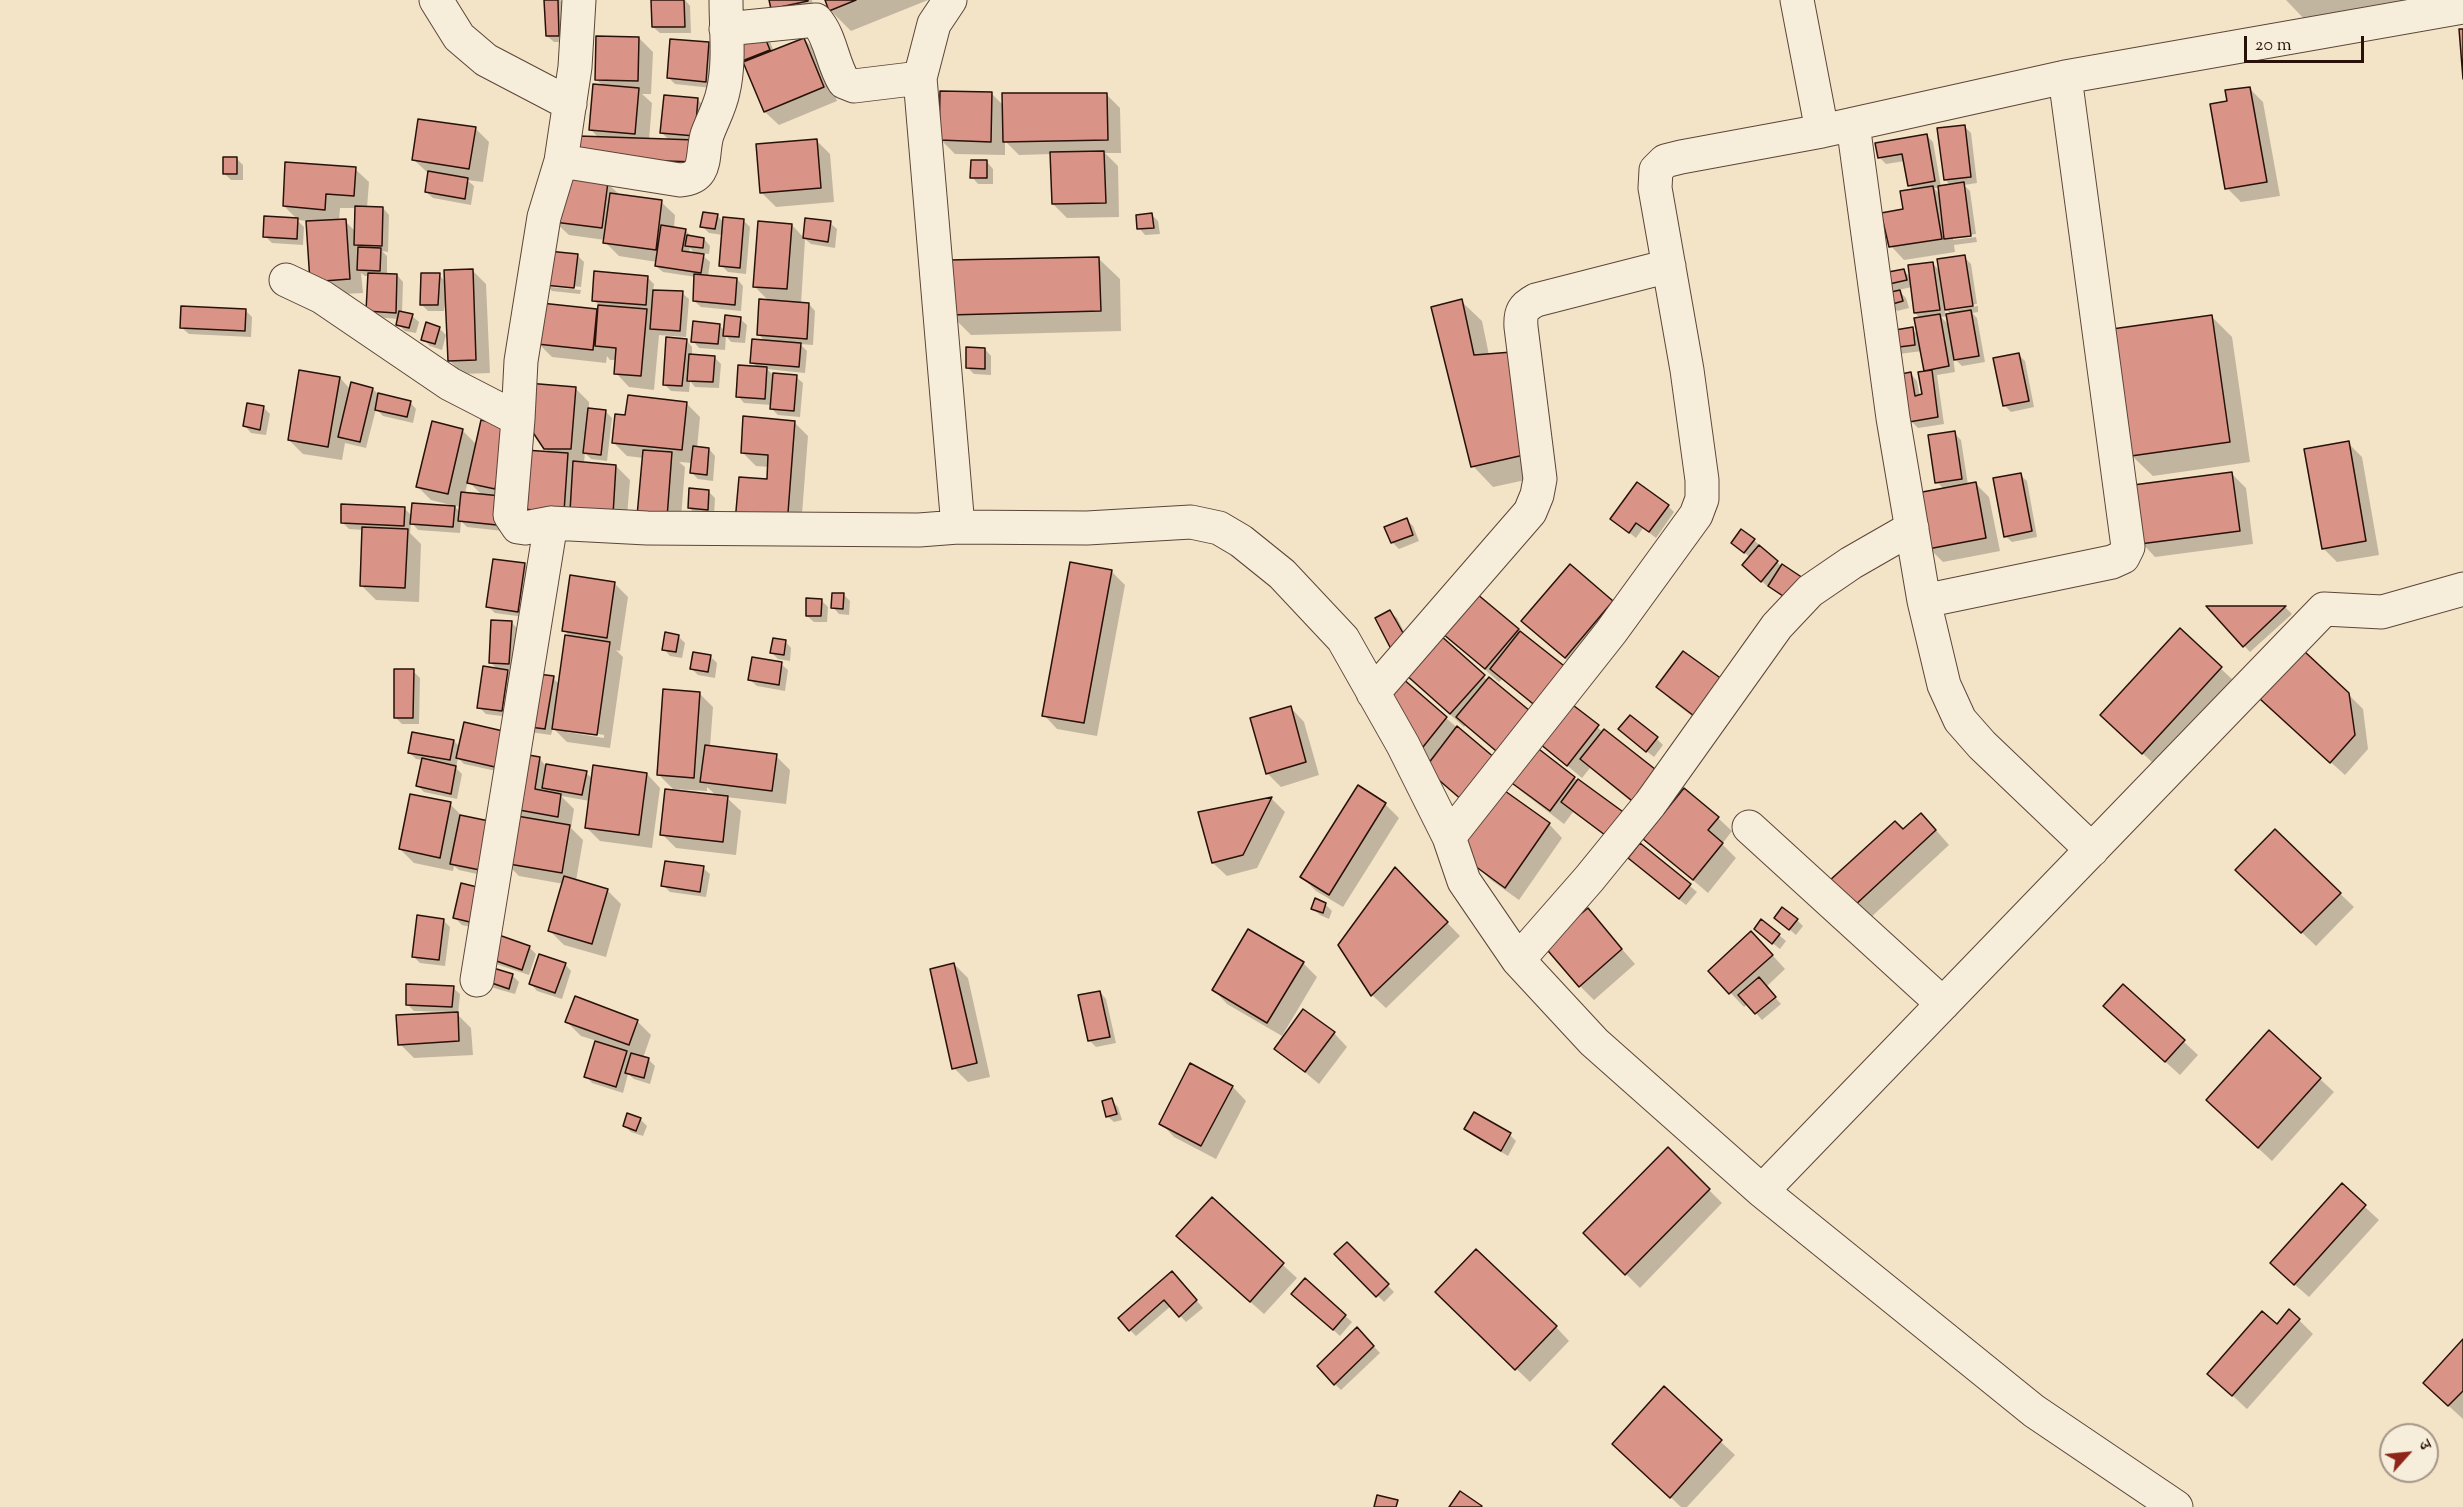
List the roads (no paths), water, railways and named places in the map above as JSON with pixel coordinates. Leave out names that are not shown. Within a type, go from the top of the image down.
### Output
[{"type":"street","points":[[436,0],[459,37],[486,60],[570,104]]},
{"type":"street","points":[[579,0],[570,104],[561,161],[543,227],[522,361],[510,515],[518,527],[525,528],[551,523],[671,528],[919,530],[958,527],[1087,528],[1191,522],[1219,528],[1241,541],[1282,574],[1343,639],[1449,837],[1464,881],[1518,960],[1594,1042],[1762,1191],[2034,1411],[2176,1507]]},
{"type":"street","points":[[950,0],[933,24],[920,78],[958,527]]},
{"type":"street","points":[[1797,0],[1837,128],[1893,418],[1924,601],[1944,685],[1960,720],[1982,745],[2092,850]]},
{"type":"street","points":[[1449,837],[1611,632],[1696,515],[1702,499],[1702,480],[1687,370],[1655,188],[1656,170],[1665,161],[1837,128],[2065,78],[2463,7]]},
{"type":"street","points":[[561,161],[680,180],[691,179],[698,174],[702,166],[712,119],[723,93],[727,63],[726,14],[816,20],[823,27],[838,73],[844,82],[854,86],[920,78]]},
{"type":"street","points":[[1924,601],[2112,562],[2122,557],[2128,547],[2065,78]]},
{"type":"street","points":[[1373,693],[1530,512],[1537,495],[1540,479],[1520,314],[1526,306],[1536,300],[1669,266]]},
{"type":"street","points":[[286,280],[322,297],[450,384],[518,419]]},
{"type":"street","points":[[477,980],[551,523]]},
{"type":"street","points":[[1518,960],[1589,879],[1650,804],[1777,626],[1810,591],[1851,563],[1912,528]]},
{"type":"street","points":[[1762,1191],[2324,609],[2382,612],[2463,590]]},
{"type":"street","points":[[1749,827],[1943,1004]]}]
